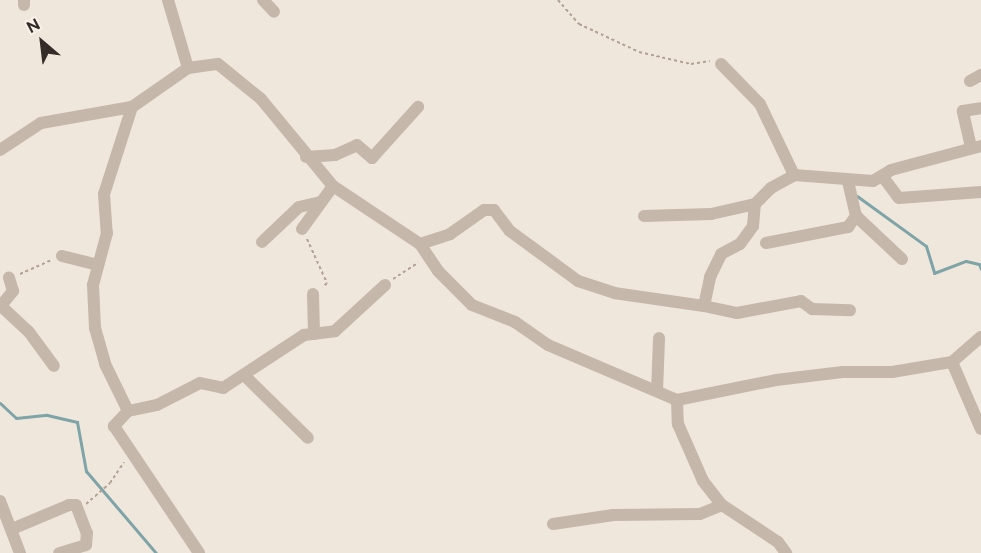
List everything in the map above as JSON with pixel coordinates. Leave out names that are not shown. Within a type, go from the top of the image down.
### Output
[{"type":"street","points":[[168,0],[188,68]]},
{"type":"street","points":[[263,0],[274,12]]},
{"type":"street","points":[[0,150],[41,123],[132,107],[188,68],[218,64],[237,77],[261,99],[306,157],[333,186],[420,244],[472,305],[515,322],[548,345],[677,400],[776,380],[843,372],[892,372],[952,362],[981,337]]},
{"type":"street","points":[[721,64],[760,104],[794,175]]},
{"type":"street","points":[[128,411],[105,364],[95,328],[93,285],[107,233],[104,194],[122,147],[132,107]]},
{"type":"street","points":[[306,157],[335,155],[357,145],[372,158],[418,107]]},
{"type":"street","points":[[644,216],[711,214],[755,204],[794,175],[873,181],[883,177],[891,170],[976,146],[963,111],[981,108]]},
{"type":"street","points":[[883,177],[899,198],[981,192]]},
{"type":"street","points":[[848,180],[855,216],[902,260]]},
{"type":"street","points":[[302,229],[333,186]]},
{"type":"street","points":[[262,242],[299,207],[321,202]]},
{"type":"street","points":[[704,306],[710,277],[721,254],[740,244],[753,226],[755,204]]},
{"type":"street","points":[[420,244],[450,234],[484,210],[494,210],[510,231],[578,281],[614,293],[737,313],[801,301],[812,309],[850,310]]},
{"type":"street","points":[[766,243],[848,227],[855,216]]},
{"type":"street","points":[[62,256],[98,265]]},
{"type":"street","points":[[9,278],[13,291],[1,307],[29,332],[54,366]]},
{"type":"street","points":[[199,553],[114,426],[128,411],[157,405],[200,383],[223,387],[245,376],[283,346],[314,334],[335,331],[385,285]]},
{"type":"street","points":[[313,294],[314,334]]},
{"type":"street","points":[[657,391],[660,338]]},
{"type":"street","points":[[952,362],[981,429]]},
{"type":"street","points":[[245,376],[308,438]]},
{"type":"street","points":[[677,400],[678,424],[691,460],[722,505],[778,542],[786,553]]},
{"type":"street","points":[[0,501],[20,553]]},
{"type":"street","points":[[12,529],[69,505],[76,505],[87,533],[86,545],[59,553]]},
{"type":"street","points":[[553,524],[614,515],[700,513],[722,505]]},
{"type":"path","points":[[558,0],[579,24],[639,52],[691,64],[715,60],[721,64]]},
{"type":"path","points":[[302,229],[327,283],[313,294]]},
{"type":"path","points":[[9,278],[62,256]]},
{"type":"path","points":[[385,285],[429,257]]},
{"type":"path","points":[[86,505],[110,483],[130,453]]},
{"type":"waterway","points":[[857,196],[926,246],[934,273],[966,261],[979,264],[981,269]]},
{"type":"waterway","points":[[0,403],[16,418],[47,415],[77,422],[86,471],[156,553]]}]
